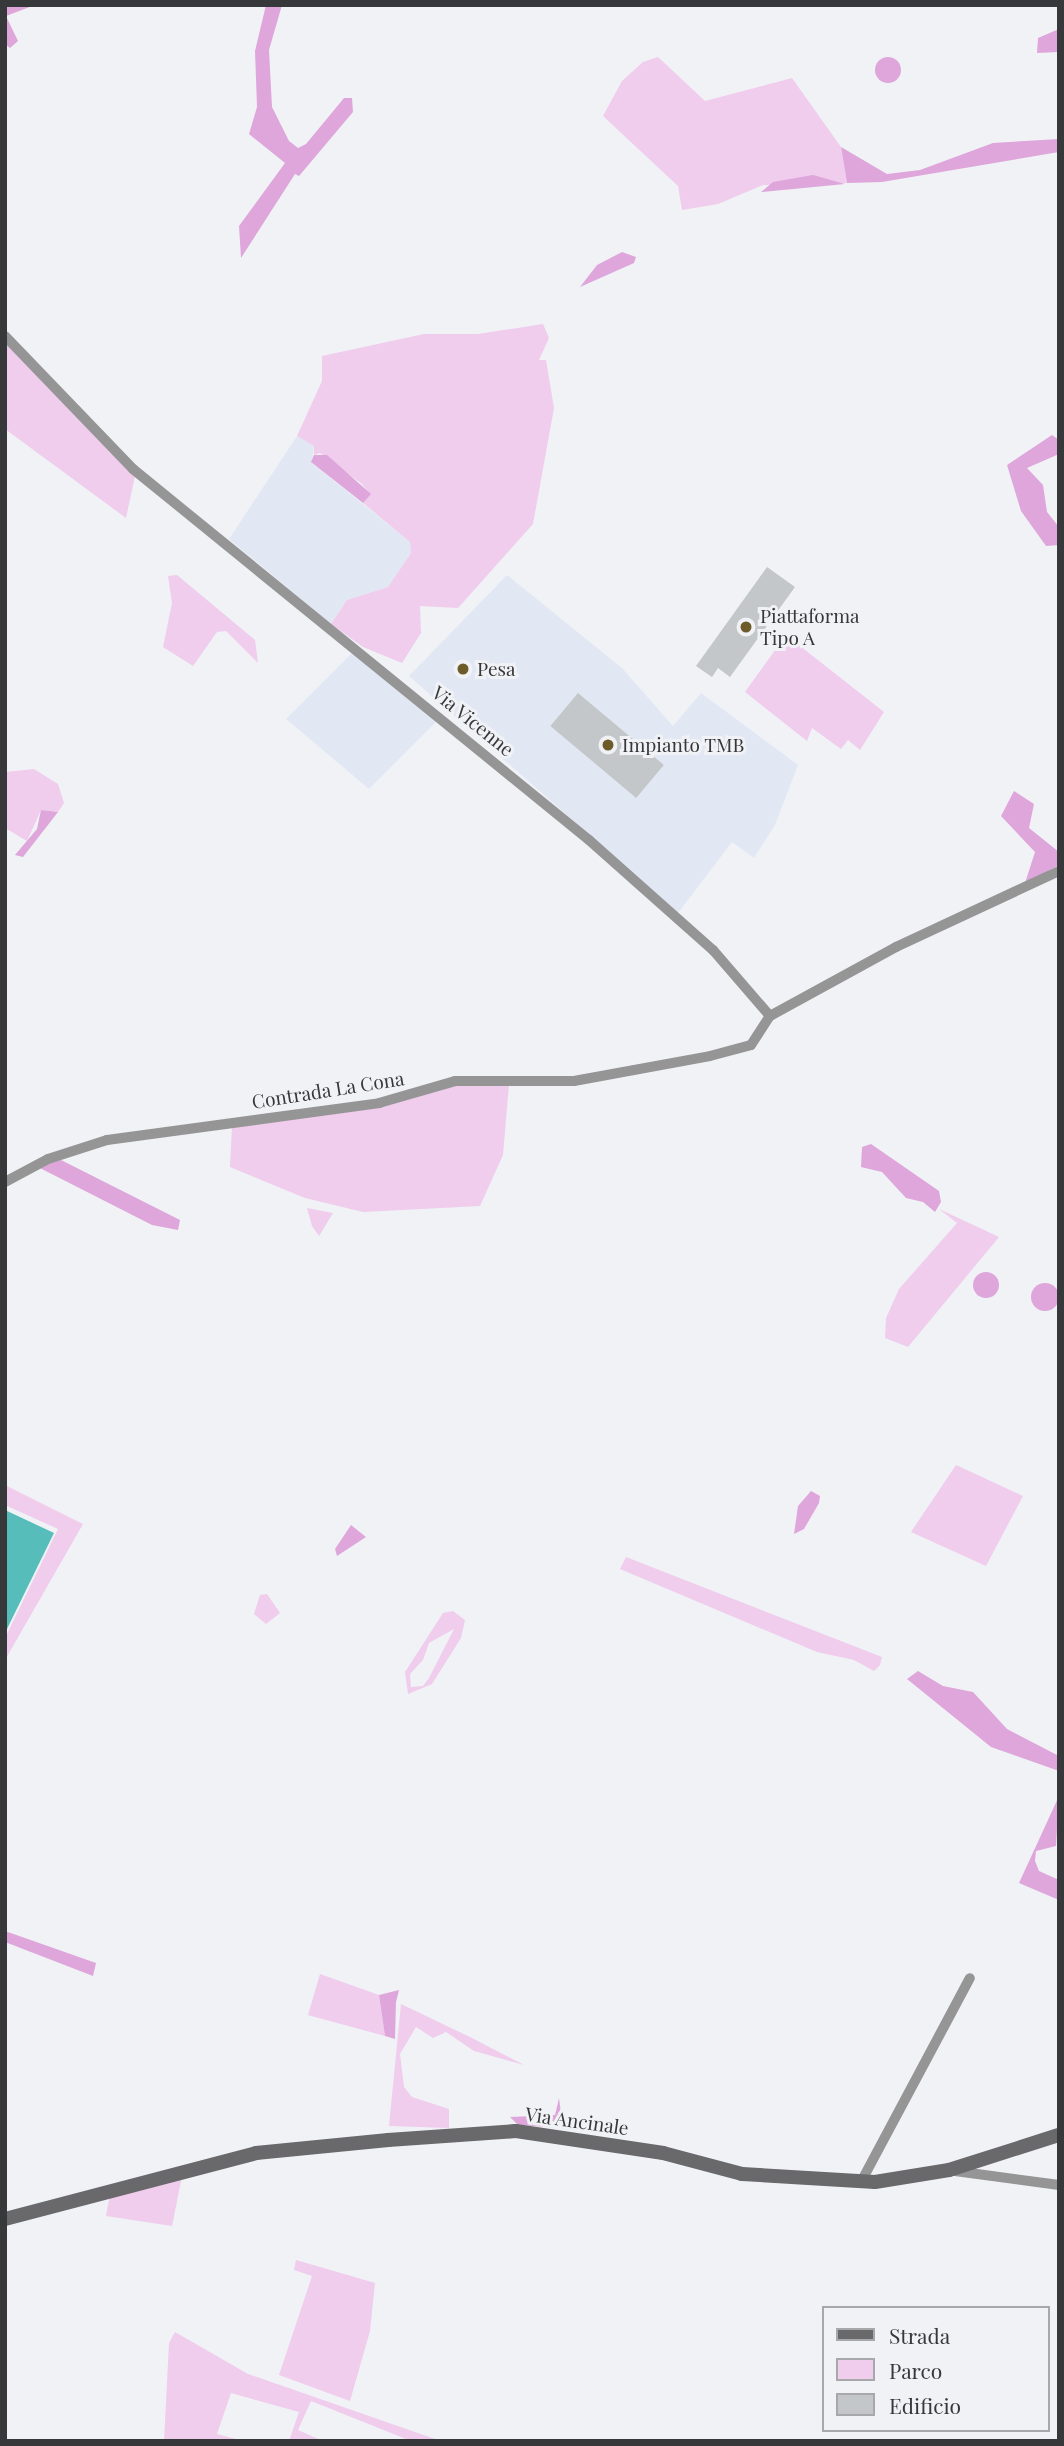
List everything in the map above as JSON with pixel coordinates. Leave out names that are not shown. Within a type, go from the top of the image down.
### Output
[{"type":"main road","name":"Via Ancinale","points":[[5,2219],[256,2153],[516,2131],[663,2154],[742,2174],[861,2182],[949,2170],[1059,2135]]},
{"type":"street","name":"Via Vicenne","points":[[5,336],[135,471],[579,831],[713,950],[769,1016]]},
{"type":"street","points":[[769,1016],[896,947],[1059,870]]},
{"type":"street","name":"Contrada La Cona","points":[[5,1182],[48,1159],[107,1140],[379,1102],[455,1081],[574,1081],[710,1056],[751,1045],[769,1016]]},
{"type":"street","points":[[861,2182],[970,1978]]},
{"type":"street","points":[[949,2170],[1059,2185]]},
{"type":"shaded area","points":[[5,5],[35,5],[6,16],[18,41],[10,48],[5,44]]},
{"type":"shaded area","points":[[266,5],[282,5],[269,50],[272,107],[289,141],[298,148],[306,144],[344,98],[352,98],[353,112],[299,176],[295,174],[241,258],[239,226],[285,163],[249,134],[257,107],[255,51]]},
{"type":"shaded area","points":[[1059,29],[1059,52],[1037,53],[1038,38]]},
{"type":"shaded area","points":[[888,57],[897,61],[901,70],[897,79],[888,83],[879,79],[875,70],[879,61]]},
{"type":"shaded area","points":[[1059,139],[1059,152],[882,182],[847,183],[841,147],[887,174],[920,170],[993,143]]},
{"type":"shaded area","points":[[813,175],[845,184],[761,192],[773,182]]},
{"type":"shaded area","points":[[622,252],[636,257],[634,263],[580,287],[597,265]]},
{"type":"shaded area","points":[[1052,435],[1059,440],[1059,454],[1027,468],[1043,485],[1047,512],[1059,527],[1059,545],[1046,546],[1021,511],[1007,465]]},
{"type":"shaded area","points":[[297,436],[314,446],[312,463],[410,542],[411,553],[388,587],[347,600],[331,624],[229,539]]},
{"type":"shaded area","points":[[314,455],[327,455],[371,494],[363,503],[311,462]]},
{"type":"shaded area","points":[[507,575],[622,668],[673,726],[701,693],[798,765],[775,825],[754,858],[732,842],[678,913],[409,676]]},
{"type":"shaded area","points":[[352,653],[439,719],[369,789],[286,719]]},
{"type":"shaded area","points":[[1014,791],[1034,804],[1029,828],[1059,852],[1059,865],[1025,883],[1035,852],[1001,816]]},
{"type":"shaded area","points":[[41,810],[58,812],[23,857],[15,855],[37,829]]},
{"type":"shaded area","points":[[871,1144],[939,1191],[941,1202],[935,1212],[923,1202],[906,1198],[882,1172],[861,1167],[862,1147]]},
{"type":"shaded area","points":[[61,1160],[180,1220],[178,1230],[152,1225],[34,1165]]},
{"type":"shaded area","points":[[986,1272],[995,1276],[999,1285],[995,1294],[986,1298],[977,1294],[973,1285],[977,1276]]},
{"type":"shaded area","points":[[1045,1283],[1055,1287],[1059,1297],[1055,1307],[1045,1311],[1035,1307],[1031,1297],[1035,1287]]},
{"type":"shaded area","points":[[811,1491],[820,1496],[819,1503],[804,1529],[794,1534],[798,1506]]},
{"type":"shaded area","points":[[351,1525],[366,1537],[337,1556],[335,1549]]},
{"type":"shaded area","points":[[918,1671],[943,1686],[973,1692],[1007,1729],[1059,1756],[1059,1771],[991,1747],[907,1679]]},
{"type":"shaded area","points":[[1059,1796],[1056,1846],[1036,1851],[1035,1861],[1039,1871],[1059,1880],[1059,1900],[1019,1883]]},
{"type":"shaded area","points":[[5,1931],[96,1963],[93,1976],[5,1942]]},
{"type":"shaded area","points":[[399,1990],[395,2039],[385,2036],[379,1995]]},
{"type":"shaded area","points":[[559,2098],[563,2128],[518,2125],[510,2117],[555,2115]]},
{"type":"green space","points":[[658,57],[705,101],[792,78],[841,147],[847,183],[763,185],[718,204],[682,210],[678,186],[603,116],[622,81],[643,62]]},
{"type":"green space","points":[[543,324],[549,338],[539,360],[546,360],[554,408],[533,524],[458,608],[420,606],[421,633],[402,663],[363,647],[331,624],[347,600],[388,587],[411,553],[410,542],[363,503],[370,494],[362,484],[320,453],[314,455],[314,446],[297,436],[322,381],[322,356],[424,334],[478,334]]},
{"type":"green space","points":[[5,342],[135,476],[126,518],[5,429]]},
{"type":"green space","points":[[177,575],[255,640],[258,663],[226,631],[217,632],[193,666],[163,647],[172,603],[168,576]]},
{"type":"green space","points":[[786,635],[884,712],[860,750],[848,740],[841,749],[812,728],[807,741],[745,692]]},
{"type":"green space","points":[[34,769],[58,784],[64,803],[58,812],[41,810],[27,841],[5,828],[5,772]]},
{"type":"green space","points":[[460,1084],[509,1084],[503,1155],[480,1206],[363,1212],[305,1198],[230,1167],[232,1126]]},
{"type":"green space","points":[[307,1208],[333,1213],[319,1236],[312,1226]]},
{"type":"green space","points":[[939,1209],[999,1237],[908,1347],[885,1338],[886,1318],[899,1289],[957,1223]]},
{"type":"green space","points":[[956,1465],[1023,1496],[986,1566],[911,1532]]},
{"type":"green space","points":[[5,1485],[83,1524],[5,1660],[5,1638],[58,1529],[5,1505]]},
{"type":"green space","points":[[626,1557],[882,1657],[880,1665],[874,1671],[854,1660],[817,1652],[620,1569]]},
{"type":"green space","points":[[267,1594],[280,1613],[266,1624],[254,1614],[260,1595]]},
{"type":"green space","points":[[453,1611],[465,1620],[461,1638],[432,1684],[408,1694],[405,1672],[443,1613]],"holes":[[[454,1629],[423,1686],[411,1687],[410,1674],[423,1660],[429,1643]]]},
{"type":"green space","points":[[320,1974],[379,1995],[385,2036],[308,2015]]},
{"type":"green space","points":[[401,2004],[524,2065],[474,2051],[446,2032],[433,2038],[416,2027],[400,2054],[404,2087],[412,2097],[449,2109],[449,2128],[389,2126]]},
{"type":"green space","points":[[182,2176],[172,2226],[106,2216],[110,2195]]},
{"type":"green space","points":[[296,2260],[375,2283],[370,2331],[350,2401],[279,2375],[312,2276],[294,2270]]},
{"type":"green space","points":[[175,2332],[248,2374],[441,2441],[411,2441],[311,2401],[298,2430],[323,2441],[289,2441],[299,2412],[231,2393],[217,2434],[243,2441],[164,2441],[169,2343]]},
{"type":"water","points":[[5,1510],[54,1533],[5,1633]]},
{"type":"building","name":"Piattaforma Tipo A","points":[[767,567],[795,587],[730,677],[718,668],[712,677],[696,666]]},
{"type":"building","name":"Impianto TMB","points":[[578,693],[664,765],[636,798],[550,726]]},
{"type":"place","name":"Piattaforma Tipo A","points":[[746,627]]},
{"type":"place","name":"Pesa","points":[[463,669]]},
{"type":"place","name":"Impianto TMB","points":[[608,745]]}]
